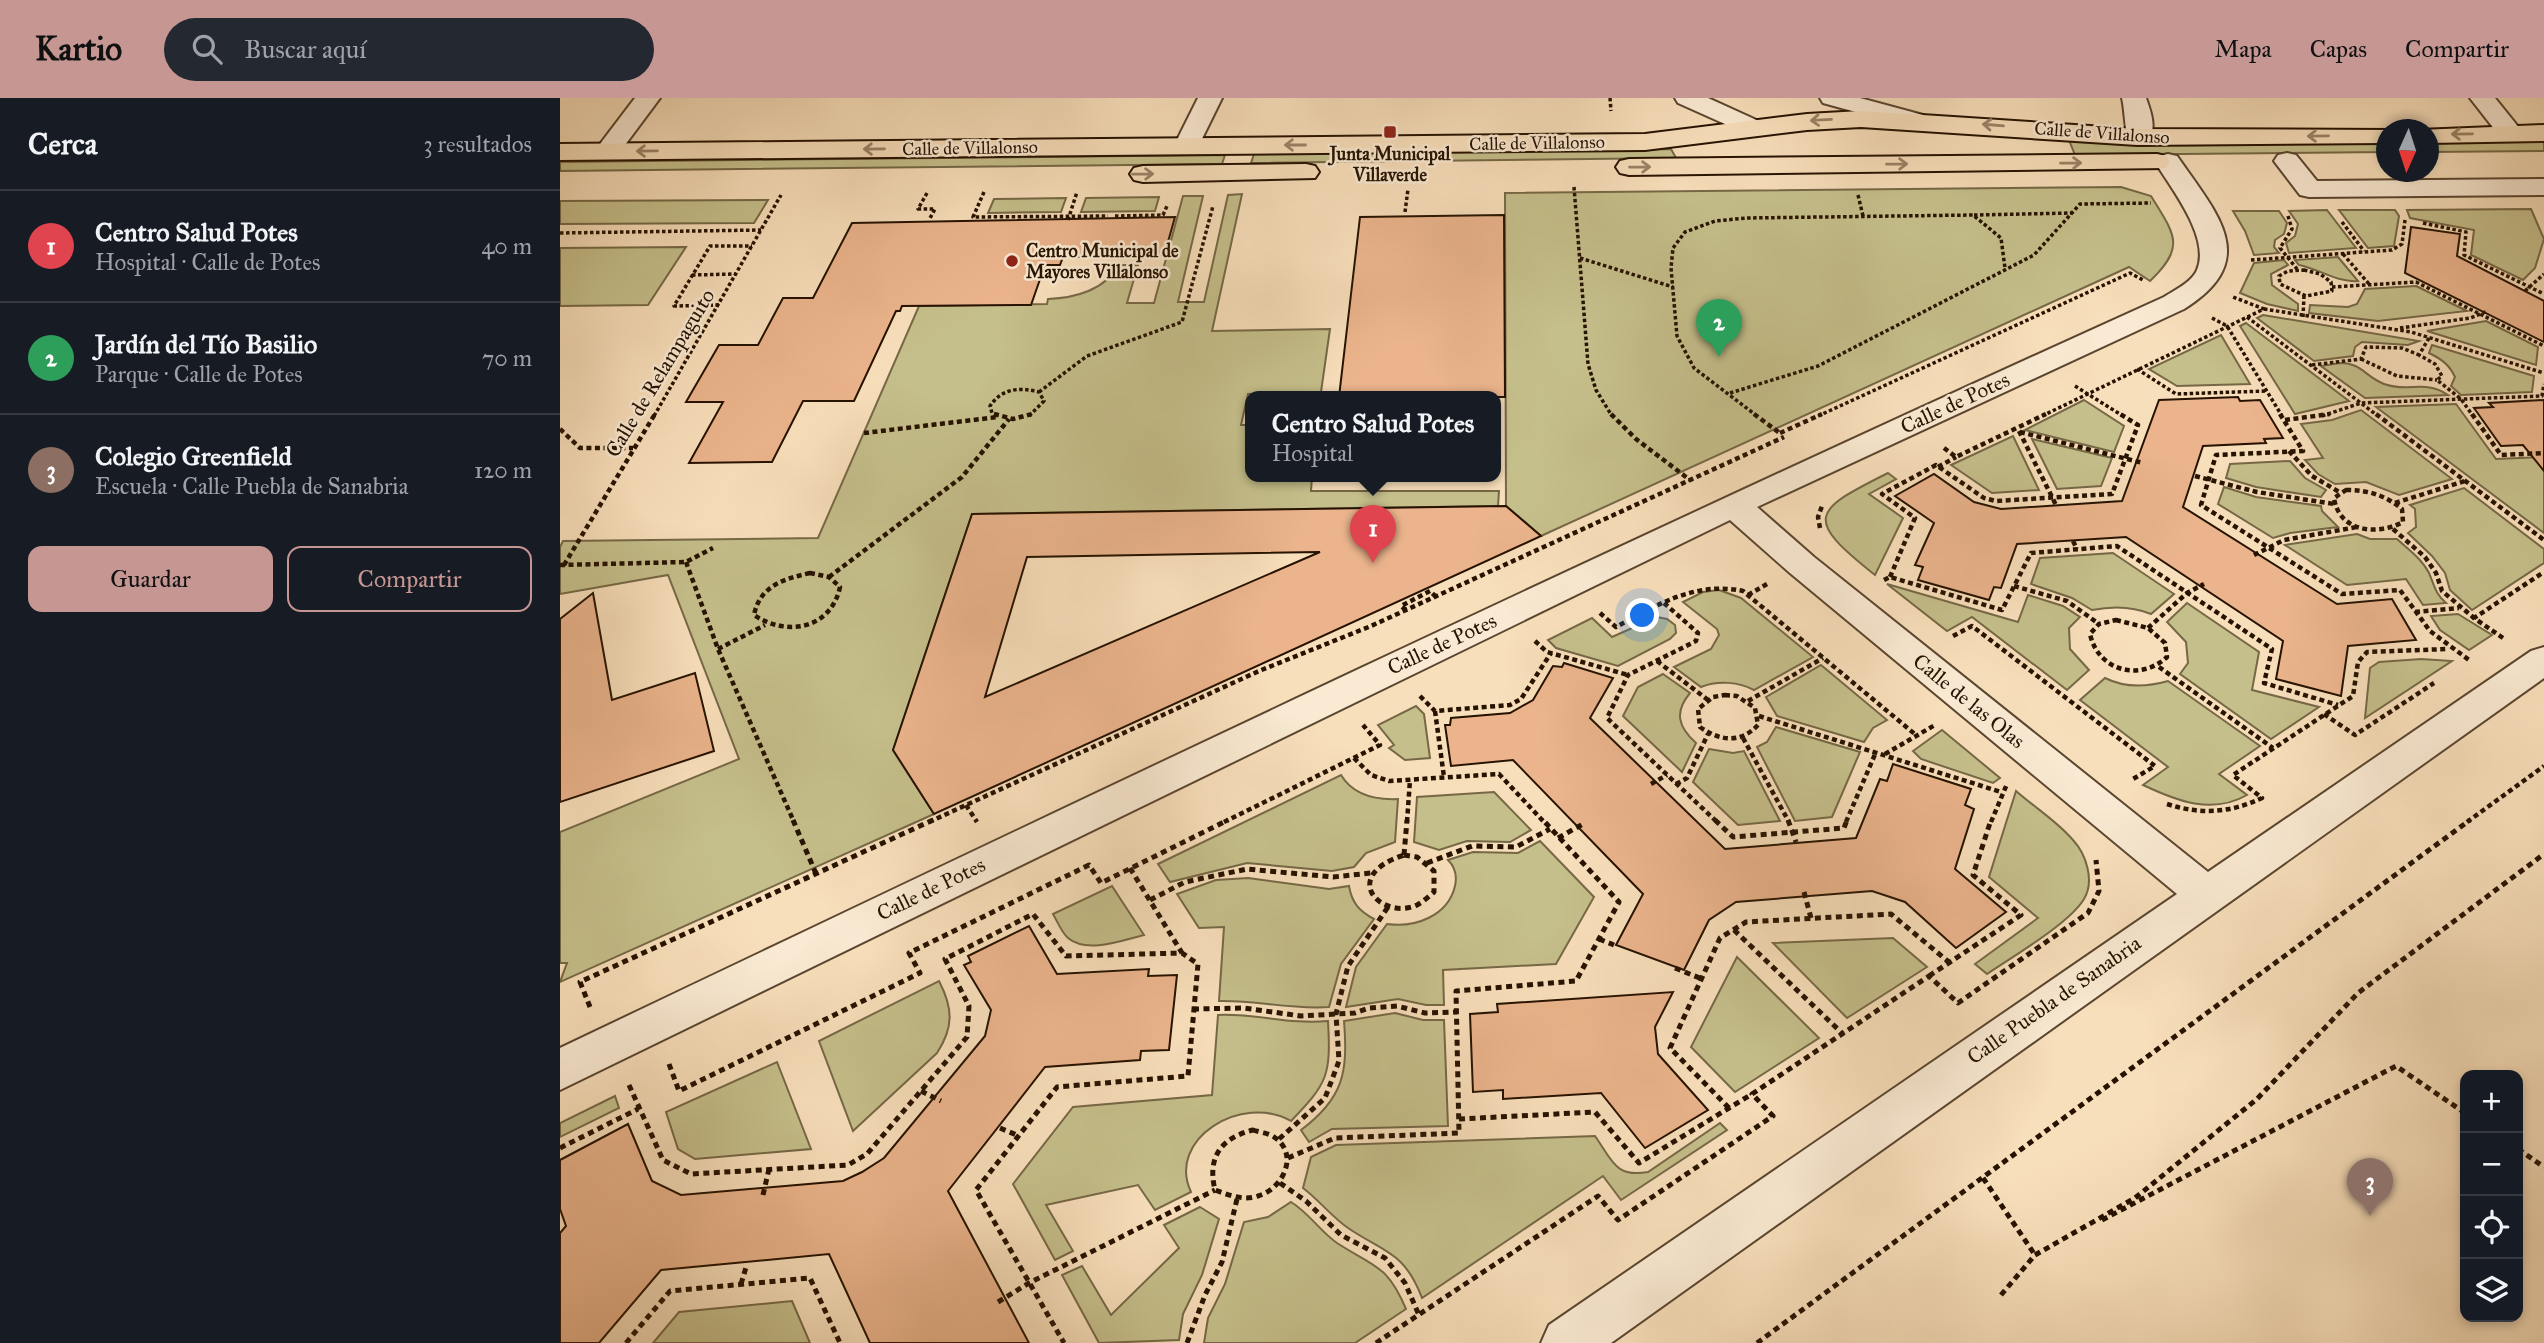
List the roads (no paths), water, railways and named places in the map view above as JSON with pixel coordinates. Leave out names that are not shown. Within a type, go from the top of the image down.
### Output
[{"type":"main road","name":"Calle de Villalonso","points":[[560,152],[1645,142],[1824,120],[1914,120],[2139,137],[2376,135]]},
{"type":"main road","points":[[1914,120],[1935,134],[1940,144],[1941,153],[1929,164]]},
{"type":"main road","points":[[1754,128],[1790,155],[1816,166]]},
{"type":"main road","points":[[2439,135],[2544,133]]},
{"type":"main road","name":"Calle de Villalonso","points":[[1549,168],[2324,161]]},
{"type":"main road","points":[[1120,174],[1335,171]]},
{"type":"street","points":[[607,152],[649,98]]},
{"type":"street","points":[[1187,146],[1210,98]]},
{"type":"street","points":[[1687,98],[1754,128]]},
{"type":"street","points":[[1832,98],[1914,120]]},
{"type":"street","points":[[2134,98],[2140,118],[2139,137]]},
{"type":"street","points":[[2482,98],[2511,134]]},
{"type":"street","name":"Calle de Potes","points":[[560,1070],[1352,686],[1819,464],[2174,303],[2199,287],[2212,270],[2215,254],[2213,240],[2168,162]]},
{"type":"street","points":[[2287,162],[2309,189],[2544,187]]},
{"type":"street","name":"Calle de las Olas","points":[[1735,506],[1802,565],[2206,894]]},
{"type":"street","name":"Calle Puebla de Sanabria","points":[[1567,1343],[2544,660]]},
{"type":"place","name":"Junta Municipal Villaverde","points":[[1390,132]]},
{"type":"place","name":"Centro Municipal de Mayores Villalonso","points":[[1012,261]]},
{"type":"place","name":"Jardín del Tío Basilio","points":[[1719,357]]},
{"type":"place","name":"Centro Salud Potes","points":[[1373,563]]},
{"type":"place","name":"Colegio Greenfield","points":[[2370,1216]]}]
